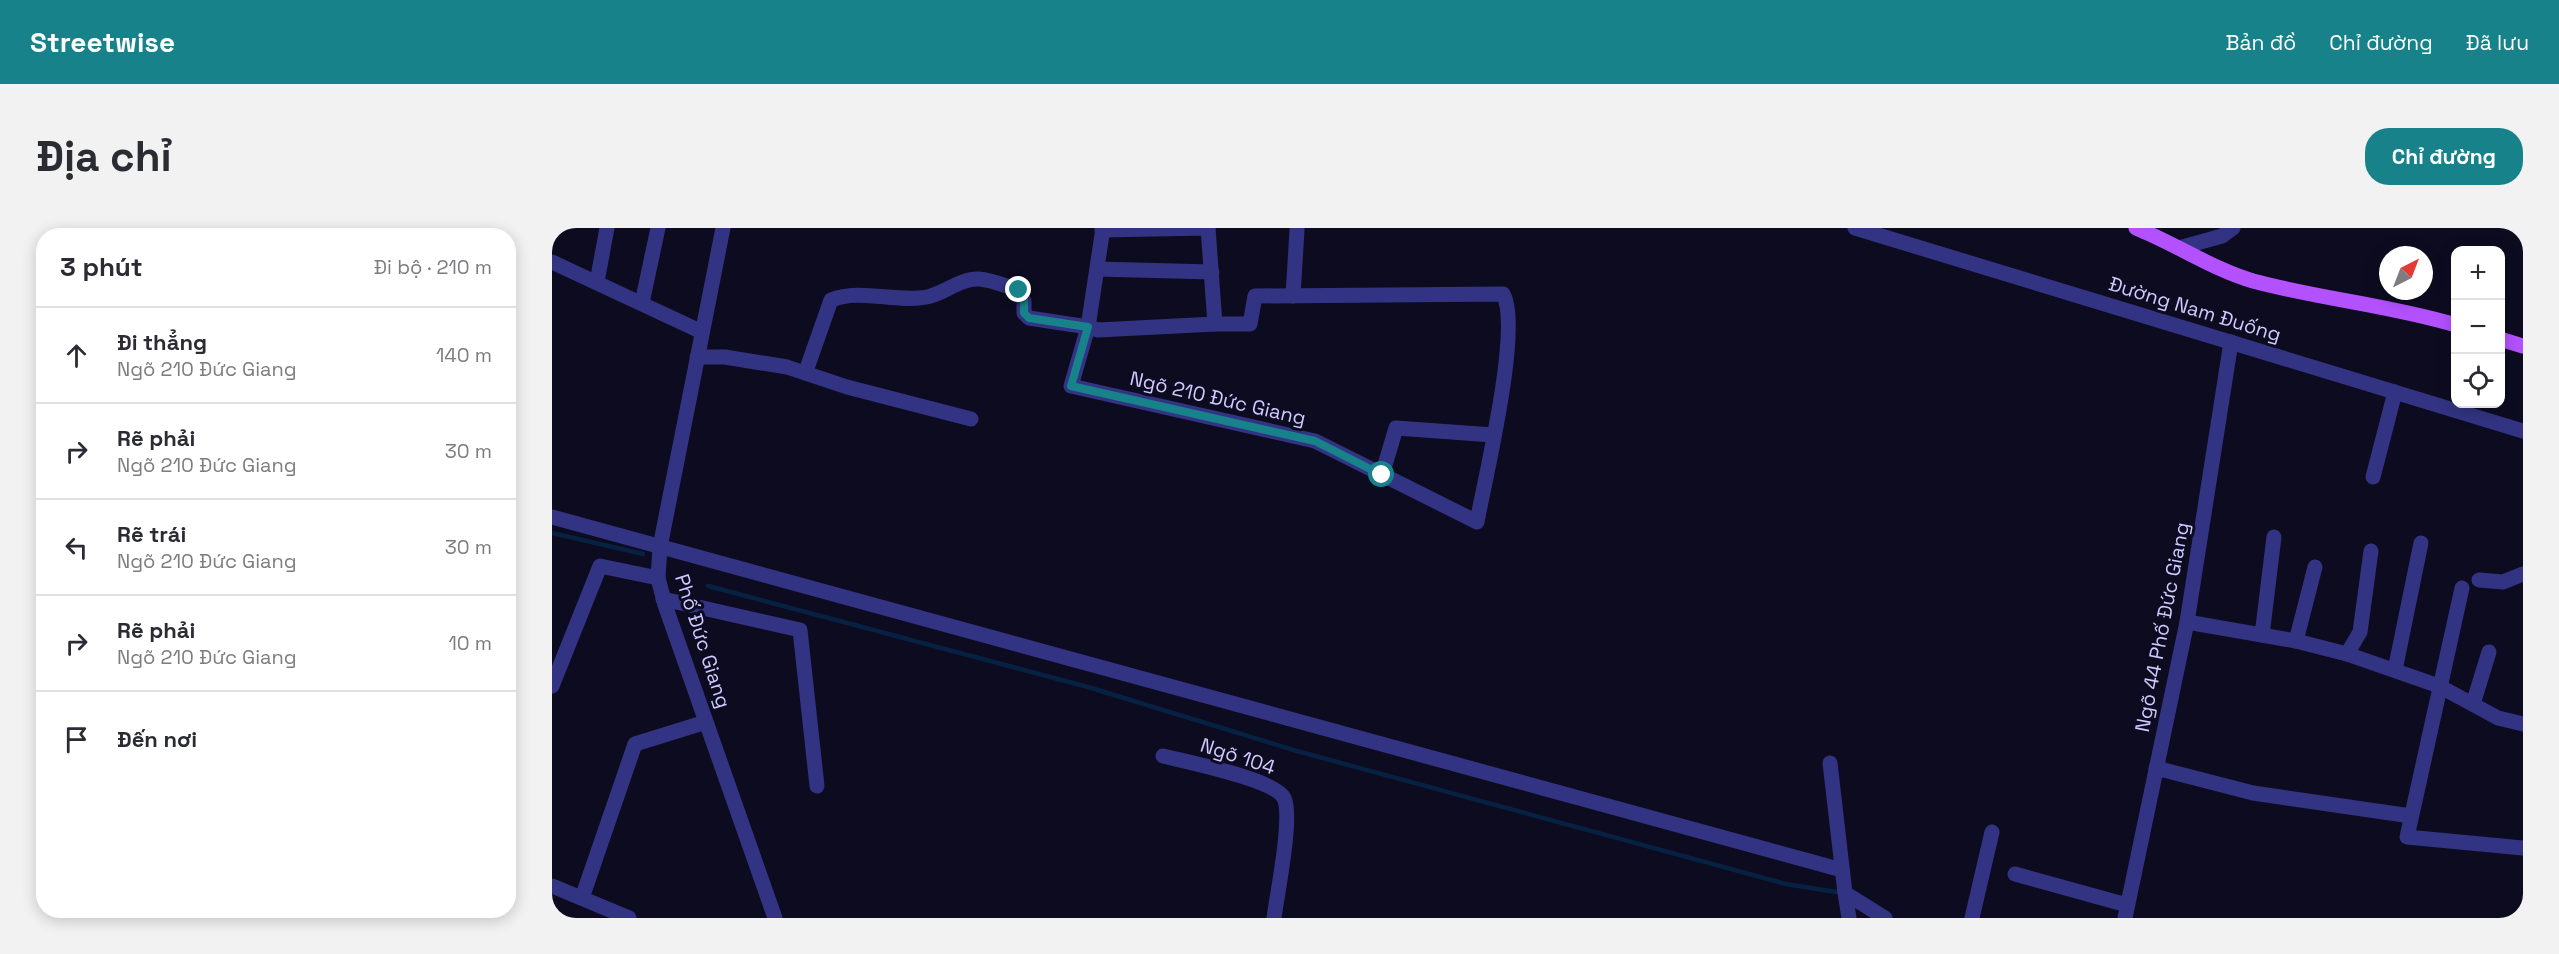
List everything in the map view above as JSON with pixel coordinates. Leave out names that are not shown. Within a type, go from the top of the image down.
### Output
[{"type":"main road","points":[[2136,228],[2216,267],[2256,281],[2405,311],[2451,324]]},
{"type":"main road","points":[[2505,341],[2523,346]]},
{"type":"street","points":[[597,282],[607,228]]},
{"type":"street","points":[[642,303],[658,228]]},
{"type":"street","name":"Phố Đức Giang","points":[[723,228],[660,547],[658,579],[775,918]]},
{"type":"street","points":[[806,371],[831,300],[845,295],[927,297],[976,279],[1019,290],[1024,301],[1024,313],[1029,318],[1098,330],[1215,324],[1208,228],[1102,229],[1088,327]]},
{"type":"street","name":"Đường Nam Đuống","points":[[1855,228],[2523,431]]},
{"type":"street","points":[[2179,248],[2222,236],[2233,228]]},
{"type":"street","points":[[1293,296],[1297,230]]},
{"type":"street","points":[[552,262],[702,332]]},
{"type":"street","points":[[1097,270],[1212,272]]},
{"type":"street","name":"Ngõ 210 Đức Giang","points":[[1088,327],[1071,386],[1315,441],[1477,522],[1509,349],[1508,303],[1503,294],[1255,296],[1250,324],[1215,324]]},
{"type":"street","name":"Ngõ 44 Phố Đức Giang","points":[[2126,912],[2187,622],[2231,342]]},
{"type":"street","points":[[698,357],[725,357],[806,371],[847,387],[970,419]]},
{"type":"street","points":[[2373,477],[2395,392]]},
{"type":"street","points":[[1382,475],[1396,428],[1493,435]]},
{"type":"street","points":[[552,517],[1842,870]]},
{"type":"street","points":[[2262,635],[2274,537]]},
{"type":"street","points":[[2395,670],[2421,543]]},
{"type":"street","points":[[2347,654],[2360,632],[2371,551]]},
{"type":"street","points":[[552,686],[600,566],[658,579]]},
{"type":"street","points":[[2296,640],[2315,567]]},
{"type":"street","points":[[2479,580],[2503,582],[2523,574]]},
{"type":"street","points":[[2462,588],[2407,837],[2523,848]]},
{"type":"street","points":[[663,599],[800,630],[817,786]]},
{"type":"street","points":[[2187,622],[2296,640],[2347,654],[2439,686],[2498,718],[2523,724]]},
{"type":"street","points":[[2473,704],[2489,652]]},
{"type":"street","points":[[582,898],[635,744],[706,722]]},
{"type":"street","name":"Ngõ 104","points":[[1163,756],[1259,782],[1276,789],[1283,797],[1287,820],[1274,918]]},
{"type":"street","points":[[1830,763],[1849,918]]},
{"type":"street","points":[[2156,768],[2253,793],[2411,816]]},
{"type":"street","points":[[1972,918],[1992,832]]},
{"type":"street","points":[[2015,874],[2126,912]]},
{"type":"street","points":[[552,886],[629,918]]},
{"type":"street","points":[[1845,893],[1885,918]]},
{"type":"waterway","points":[[552,533],[643,554]]},
{"type":"waterway","points":[[708,586],[1088,687],[1297,751],[1786,884],[1836,892]]},
{"type":"route","points":[[1019,290],[1024,301],[1024,313],[1029,318],[1088,327],[1071,386],[1315,441],[1382,475]]}]
